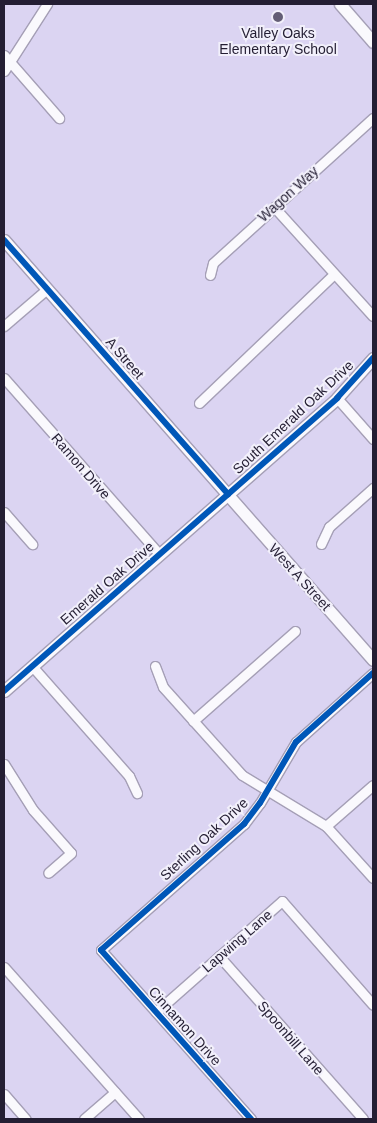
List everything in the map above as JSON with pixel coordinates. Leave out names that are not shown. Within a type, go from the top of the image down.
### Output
[{"type":"street","points":[[4,71],[7,58],[47,4]]},
{"type":"street","points":[[340,4],[373,42]]},
{"type":"street","points":[[7,58],[59,118]]},
{"type":"street","name":"Wagon Way","points":[[210,275],[213,263],[373,118]]},
{"type":"street","points":[[274,207],[333,275],[373,316]]},
{"type":"street","name":"A Street","points":[[4,240],[228,494]]},
{"type":"street","points":[[199,403],[333,275]]},
{"type":"street","points":[[4,326],[47,288]]},
{"type":"street","name":"South Emerald Oak Drive","points":[[228,494],[337,398],[373,358]]},
{"type":"street","name":"Ramon Drive","points":[[4,378],[159,554]]},
{"type":"street","points":[[337,398],[373,439]]},
{"type":"street","points":[[321,544],[328,527],[373,488]]},
{"type":"street","name":"Emerald Oak Drive","points":[[4,691],[228,494]]},
{"type":"street","name":"West A Street","points":[[228,494],[373,660]]},
{"type":"street","points":[[4,512],[32,544]]},
{"type":"street","points":[[193,721],[295,631]]},
{"type":"street","points":[[32,666],[129,776],[137,793]]},
{"type":"street","points":[[155,666],[163,687],[242,775],[266,793],[326,826],[373,878]]},
{"type":"street","name":"Sterling Oak Drive","points":[[101,950],[244,824],[266,793],[296,742],[373,673]]},
{"type":"street","points":[[6,770],[33,810],[71,853],[48,873]]},
{"type":"street","points":[[326,826],[373,785]]},
{"type":"street","name":"Lapwing Lane","points":[[156,1012],[282,901],[373,1005]]},
{"type":"street","name":"Cinnamon Drive","points":[[101,950],[251,1119]]},
{"type":"street","name":"Spoonbill Lane","points":[[219,956],[363,1119]]},
{"type":"street","points":[[4,967],[139,1119]]},
{"type":"street","points":[[84,1119],[115,1092]]},
{"type":"street","points":[[4,1094],[26,1119]]},
{"type":"cycle path","points":[[4,240],[228,494]]},
{"type":"cycle path","points":[[4,691],[337,398],[373,358]]},
{"type":"cycle path","points":[[251,1119],[101,950],[244,824],[260,803],[296,742],[373,673]]},
{"type":"place","name":"Valley Oaks Elementary School","points":[[278,17]]}]
